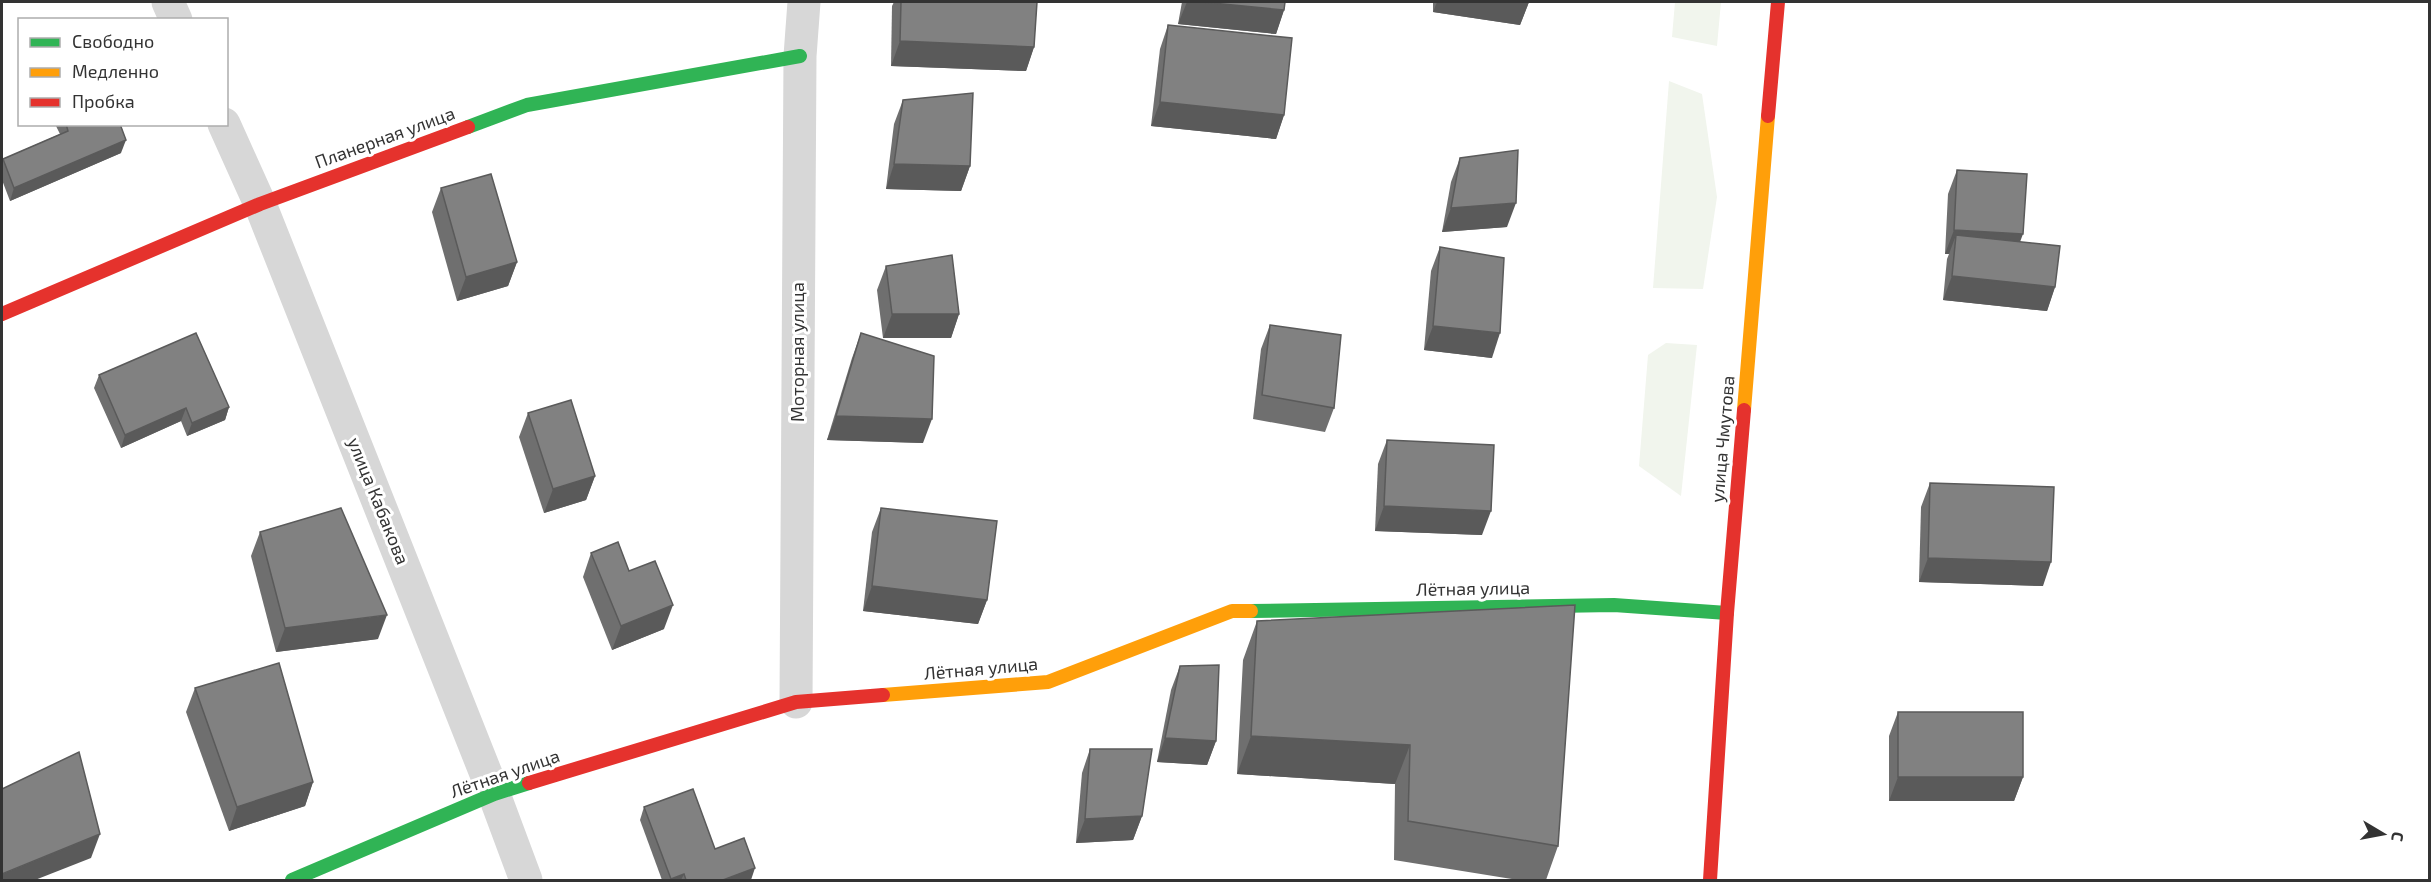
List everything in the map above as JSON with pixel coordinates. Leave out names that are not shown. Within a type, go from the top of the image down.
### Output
[{"type":"street","points":[[168,2],[175,18]]},
{"type":"street","name":"Моторная улица","points":[[796,702],[800,56],[804,2]]},
{"type":"street","name":"улица Чмутова","points":[[1710,880],[1727,613],[1778,2]]},
{"type":"street","name":"Планерная улица","points":[[2,315],[260,204],[527,105],[800,56]]},
{"type":"street","name":"улица Кабакова","points":[[225,126],[260,204],[526,880]]},
{"type":"street","name":"Лётная улица","points":[[292,880],[494,794],[796,702],[1048,682],[1232,611],[1614,605],[1727,613]]},
{"type":"shaded area","points":[[1675,2],[1721,2],[1717,46],[1672,37]]},
{"type":"shaded area","points":[[1669,81],[1702,94],[1717,197],[1703,289],[1653,288]]},
{"type":"shaded area","points":[[1666,343],[1697,345],[1681,496],[1639,466],[1648,355]]},
{"type":"building","points":[[901,2],[1037,2],[1034,47],[900,41]]},
{"type":"building","points":[[1202,2],[1285,2],[1284,10]]},
{"type":"building","points":[[1168,25],[1292,38],[1284,115],[1160,102]]},
{"type":"building","points":[[973,93],[970,166],[894,164],[903,100]]},
{"type":"building","points":[[67,126],[121,126],[126,140],[14,188],[3,159],[68,131]]},
{"type":"building","points":[[1518,150],[1516,203],[1451,208],[1460,158]]},
{"type":"building","points":[[1957,170],[2027,174],[2023,234],[1954,230]]},
{"type":"building","points":[[491,174],[517,262],[466,277],[441,188]]},
{"type":"building","points":[[1956,235],[2060,246],[2055,287],[1952,276]]},
{"type":"building","points":[[1440,247],[1504,258],[1500,333],[1433,326]]},
{"type":"building","points":[[952,255],[959,314],[892,314],[886,266]]},
{"type":"building","points":[[1270,325],[1341,335],[1334,408],[1262,395]]},
{"type":"building","points":[[196,333],[229,407],[192,423],[186,408],[125,435],[99,375]]},
{"type":"building","points":[[861,333],[934,356],[932,419],[836,416]]},
{"type":"building","points":[[571,400],[595,476],[553,489],[528,413]]},
{"type":"building","points":[[1387,440],[1494,445],[1491,511],[1384,506]]},
{"type":"building","points":[[1930,483],[2054,487],[2051,562],[1928,558]]},
{"type":"building","points":[[341,508],[387,615],[285,628],[260,532]]},
{"type":"building","points":[[881,508],[997,521],[987,600],[872,586]]},
{"type":"building","points":[[618,542],[629,571],[655,561],[673,605],[621,626],[591,553]]},
{"type":"building","points":[[1575,605],[1558,846],[1408,821],[1410,745],[1251,736],[1257,621]]},
{"type":"building","points":[[279,663],[313,782],[237,807],[195,688]]},
{"type":"building","points":[[1219,665],[1216,741],[1165,738],[1180,666]]},
{"type":"building","points":[[1898,712],[2023,712],[2023,777],[1898,777]]},
{"type":"building","points":[[1090,749],[1152,749],[1142,816],[1085,819]]},
{"type":"building","points":[[79,752],[100,834],[2,874],[2,789]]},
{"type":"building","points":[[693,789],[715,849],[744,838],[755,868],[723,880],[686,880],[684,874],[671,879],[644,807]]},
{"type":"traffic: fast","points":[[468,127],[527,105],[800,56]]},
{"type":"traffic: fast","points":[[1251,611],[1614,605],[1727,613]]},
{"type":"traffic: fast","points":[[292,880],[494,794],[529,783]]},
{"type":"traffic: slow","points":[[1744,410],[1768,116]]},
{"type":"traffic: slow","points":[[883,695],[1048,682],[1232,611],[1251,611]]},
{"type":"traffic: jam","points":[[1768,116],[1778,2]]},
{"type":"traffic: jam","points":[[2,314],[260,204],[468,127]]},
{"type":"traffic: jam","points":[[1710,880],[1727,613],[1744,410]]},
{"type":"traffic: jam","points":[[529,783],[796,702],[883,695]]}]
